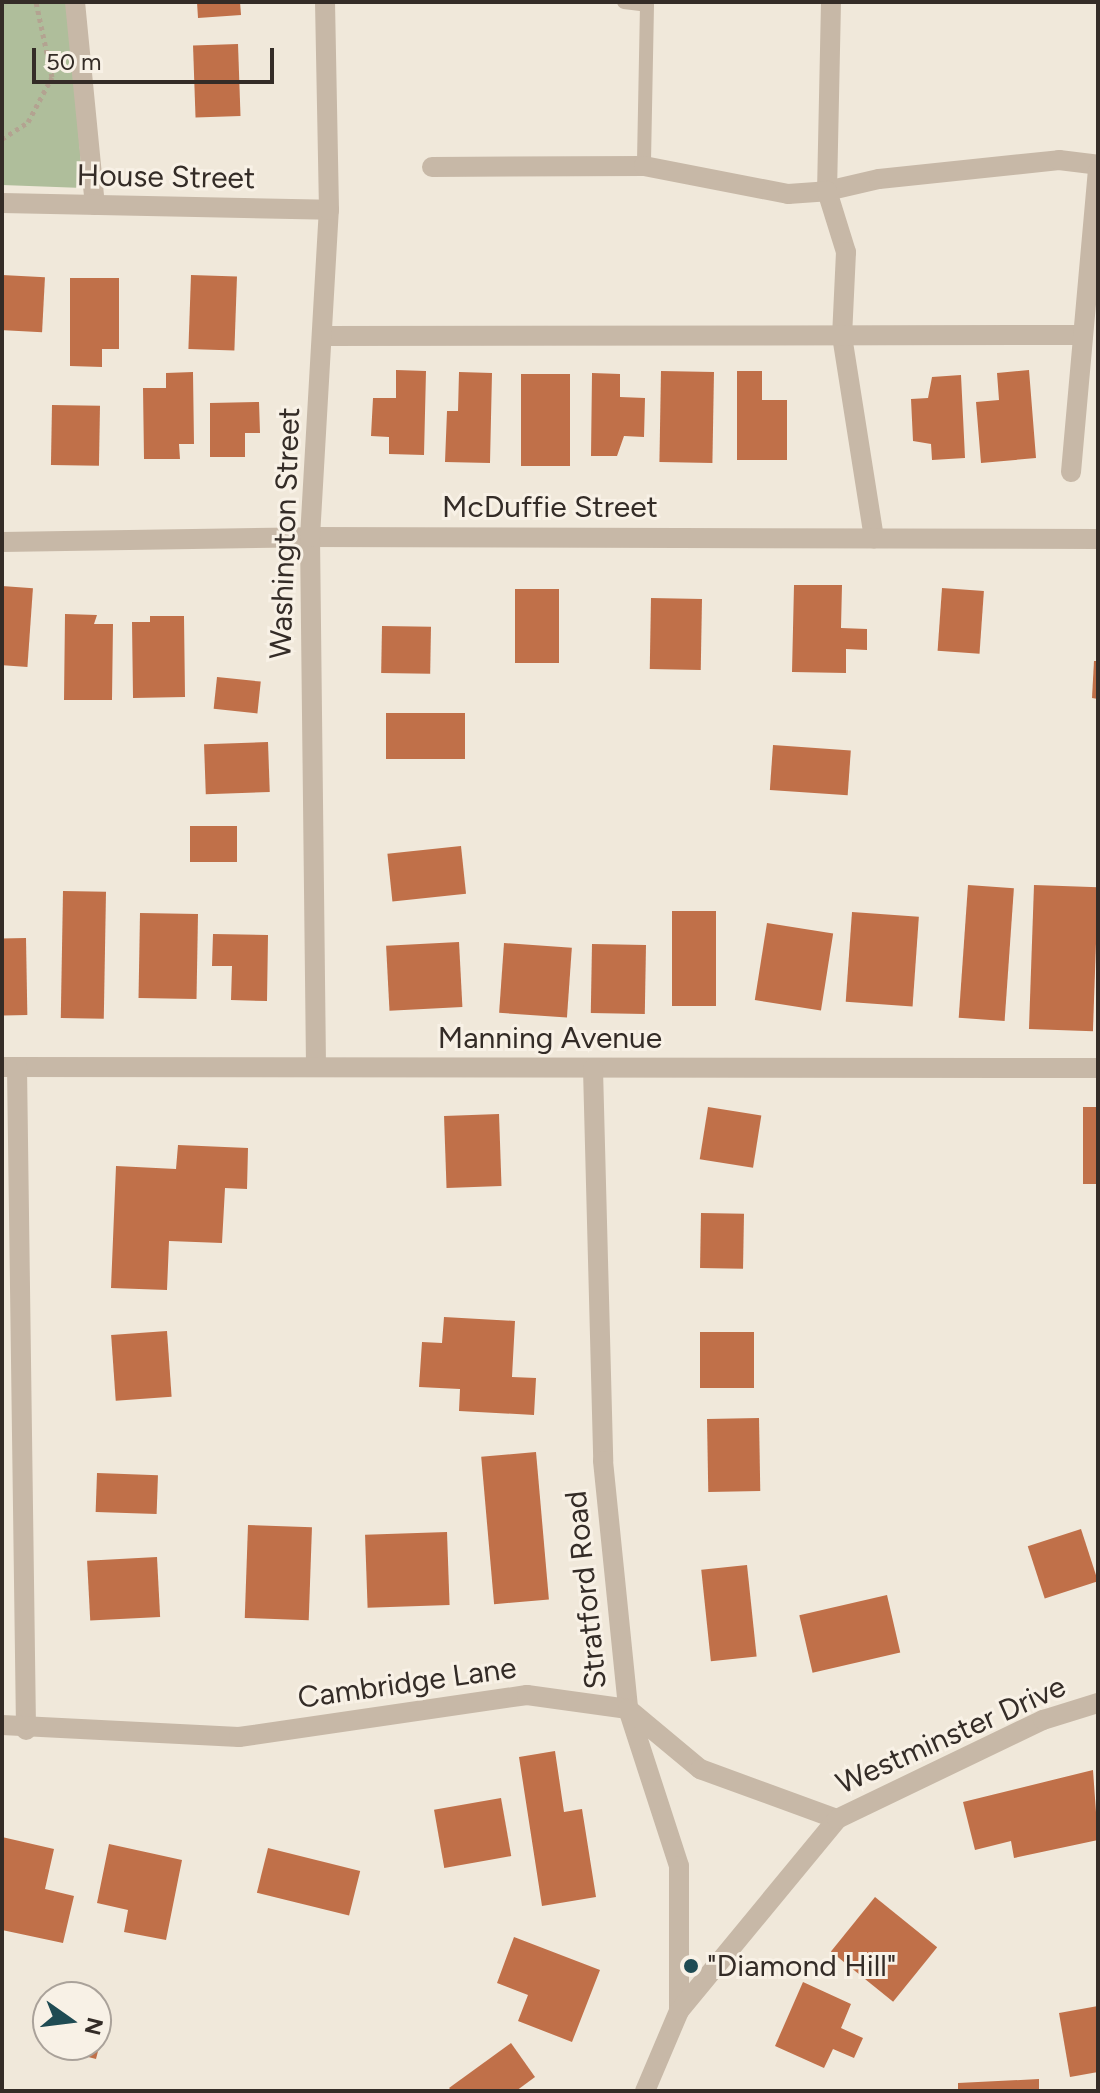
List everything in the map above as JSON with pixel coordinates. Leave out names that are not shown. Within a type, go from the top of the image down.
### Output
[{"type":"street","points":[[75,2],[95,205]]},
{"type":"street","name":"Washington Street","points":[[316,1066],[310,537],[329,210],[325,2]]},
{"type":"street","points":[[831,2],[827,191],[846,252],[842,336],[874,538]]},
{"type":"street","points":[[432,167],[644,166],[788,194],[827,191],[879,179],[1059,160],[1098,168],[1071,472]]},
{"type":"street","name":"House Street","points":[[2,203],[329,210]]},
{"type":"street","points":[[322,336],[1082,335]]},
{"type":"street","name":"McDuffie Street","points":[[2,542],[310,537],[1098,539]]},
{"type":"street","points":[[10,1067],[26,1730]]},
{"type":"street","name":"Manning Avenue","points":[[10,1067],[1098,1068]]},
{"type":"street","name":"Stratford Road","points":[[593,1069],[603,1461],[628,1709],[679,1866],[679,2011],[645,2091]]},
{"type":"street","name":"Cambridge Lane","points":[[2,1725],[26,1730],[239,1737],[527,1695],[628,1709]]},
{"type":"street","name":"Westminster Drive","points":[[679,2011],[837,1819],[1043,1720],[1098,1703]]},
{"type":"street","points":[[628,1709],[700,1769],[837,1819]]},
{"type":"lane","points":[[624,2],[647,5],[644,166]]},
{"type":"path","points":[[2,139],[28,122],[52,77],[36,2]]},
{"type":"green space","points":[[2,2],[68,2],[83,188],[2,185]]},
{"type":"building","points":[[197,2],[240,2],[241,15],[198,18]]},
{"type":"building","points":[[238,44],[241,116],[196,118],[193,46]]},
{"type":"building","points":[[2,275],[45,277],[42,332],[2,330]]},
{"type":"building","points":[[191,275],[237,277],[234,351],[188,349]]},
{"type":"building","points":[[70,278],[119,278],[119,349],[102,349],[102,367],[70,366]]},
{"type":"building","points":[[396,370],[426,371],[424,455],[389,454],[389,437],[371,436],[373,398],[396,398]]},
{"type":"building","points":[[1029,370],[1036,458],[981,463],[976,402],[999,400],[997,373]]},
{"type":"building","points":[[661,371],[714,372],[712,463],[659,462]]},
{"type":"building","points":[[737,371],[762,371],[762,400],[787,400],[787,460],[737,460]]},
{"type":"building","points":[[193,372],[194,444],[179,444],[180,459],[144,459],[143,388],[166,388],[166,373]]},
{"type":"building","points":[[459,372],[492,373],[490,463],[445,462],[447,411],[458,411]]},
{"type":"building","points":[[592,373],[620,374],[620,397],[645,398],[644,437],[624,436],[617,456],[591,456]]},
{"type":"building","points":[[521,374],[570,374],[570,466],[521,466]]},
{"type":"building","points":[[961,375],[965,458],[932,460],[931,444],[913,441],[911,399],[928,398],[932,377]]},
{"type":"building","points":[[259,402],[260,433],[245,433],[245,457],[210,457],[210,403]]},
{"type":"building","points":[[52,405],[100,406],[99,466],[51,465]]},
{"type":"building","points":[[794,585],[842,585],[841,628],[867,629],[867,650],[846,649],[846,673],[792,672]]},
{"type":"building","points":[[2,586],[33,588],[27,667],[2,665]]},
{"type":"building","points":[[942,588],[984,591],[980,654],[938,651]]},
{"type":"building","points":[[515,589],[559,589],[559,663],[515,663]]},
{"type":"building","points":[[651,598],[702,599],[701,670],[650,669]]},
{"type":"building","points":[[65,614],[97,615],[94,624],[113,624],[112,700],[64,700]]},
{"type":"building","points":[[150,616],[184,616],[185,697],[133,698],[132,622],[150,622]]},
{"type":"building","points":[[382,626],[431,627],[430,674],[381,673]]},
{"type":"building","points":[[1094,661],[1098,661],[1098,699],[1092,698]]},
{"type":"building","points":[[217,677],[261,682],[257,713],[214,709]]},
{"type":"building","points":[[386,713],[465,713],[465,759],[386,759]]},
{"type":"building","points":[[268,742],[270,792],[206,794],[204,744]]},
{"type":"building","points":[[773,745],[851,750],[848,795],[770,790]]},
{"type":"building","points":[[190,826],[237,826],[237,862],[190,862]]},
{"type":"building","points":[[461,846],[466,894],[392,901],[387,854]]},
{"type":"building","points":[[968,885],[1014,888],[1005,1021],[959,1018]]},
{"type":"building","points":[[1034,885],[1098,887],[1093,1031],[1029,1029]]},
{"type":"building","points":[[63,891],[106,892],[104,1019],[61,1018]]},
{"type":"building","points":[[672,911],[716,911],[716,1006],[672,1006]]},
{"type":"building","points":[[852,912],[919,917],[913,1006],[846,1002]]},
{"type":"building","points":[[140,913],[198,914],[197,999],[139,998]]},
{"type":"building","points":[[767,923],[833,933],[821,1011],[755,1000]]},
{"type":"building","points":[[213,934],[268,935],[267,1001],[231,1000],[232,966],[212,966]]},
{"type":"building","points":[[2,938],[26,938],[27,1015],[3,1015]]},
{"type":"building","points":[[459,942],[462,1007],[390,1011],[386,946]]},
{"type":"building","points":[[504,943],[572,948],[567,1018],[499,1013]]},
{"type":"building","points":[[592,944],[646,945],[645,1014],[591,1013]]},
{"type":"building","points":[[708,1107],[761,1115],[753,1168],[700,1159]]},
{"type":"building","points":[[1083,1107],[1098,1107],[1098,1184],[1083,1184]]},
{"type":"building","points":[[499,1114],[502,1186],[447,1188],[444,1116]]},
{"type":"building","points":[[178,1145],[248,1148],[247,1189],[225,1188],[222,1243],[169,1241],[167,1290],[111,1288],[116,1166],[176,1169]]},
{"type":"building","points":[[701,1213],[744,1214],[743,1269],[700,1268]]},
{"type":"building","points":[[444,1317],[515,1321],[512,1377],[536,1378],[534,1415],[459,1411],[460,1389],[419,1387],[422,1342],[442,1343]]},
{"type":"building","points":[[167,1331],[172,1397],[116,1401],[111,1335]]},
{"type":"building","points":[[700,1332],[754,1332],[754,1388],[700,1388]]},
{"type":"building","points":[[759,1418],[760,1491],[708,1492],[707,1419]]},
{"type":"building","points":[[536,1452],[549,1599],[494,1604],[481,1457]]},
{"type":"building","points":[[97,1473],[158,1475],[157,1514],[96,1512]]},
{"type":"building","points":[[248,1525],[312,1527],[309,1620],[245,1618]]},
{"type":"building","points":[[1081,1529],[1098,1581],[1045,1599],[1028,1546]]},
{"type":"building","points":[[447,1532],[450,1605],[368,1608],[365,1535]]},
{"type":"building","points":[[157,1557],[160,1617],[90,1621],[87,1561]]},
{"type":"building","points":[[747,1565],[757,1656],[711,1661],[701,1570]]},
{"type":"building","points":[[887,1595],[900,1652],[813,1673],[799,1615]]},
{"type":"building","points":[[555,1751],[564,1812],[582,1809],[596,1897],[542,1906],[519,1757]]},
{"type":"building","points":[[1093,1770],[1098,1840],[1014,1858],[1011,1841],[975,1850],[963,1802]]},
{"type":"building","points":[[501,1798],[511,1856],[444,1868],[434,1810]]},
{"type":"building","points":[[2,1837],[54,1849],[45,1889],[74,1896],[63,1943],[2,1930]]},
{"type":"building","points":[[109,1844],[182,1860],[166,1940],[124,1932],[128,1910],[97,1903]]},
{"type":"building","points":[[268,1848],[360,1871],[349,1916],[257,1893]]},
{"type":"building","points":[[875,1897],[937,1947],[893,2002],[831,1951]]},
{"type":"building","points":[[514,1937],[600,1970],[572,2042],[518,2021],[528,1995],[497,1983]]},
{"type":"building","points":[[803,1982],[851,2004],[841,2028],[863,2038],[854,2058],[833,2049],[824,2068],[775,2046]]},
{"type":"building","points":[[1098,2006],[1098,2072],[1070,2077],[1059,2013]]},
{"type":"building","points":[[511,2043],[535,2077],[516,2091],[452,2091],[449,2088]]},
{"type":"building","points":[[1039,2079],[1039,2091],[958,2091],[958,2083]]},
{"type":"place","name":"\"Diamond Hill\"","points":[[691,1966]]}]
